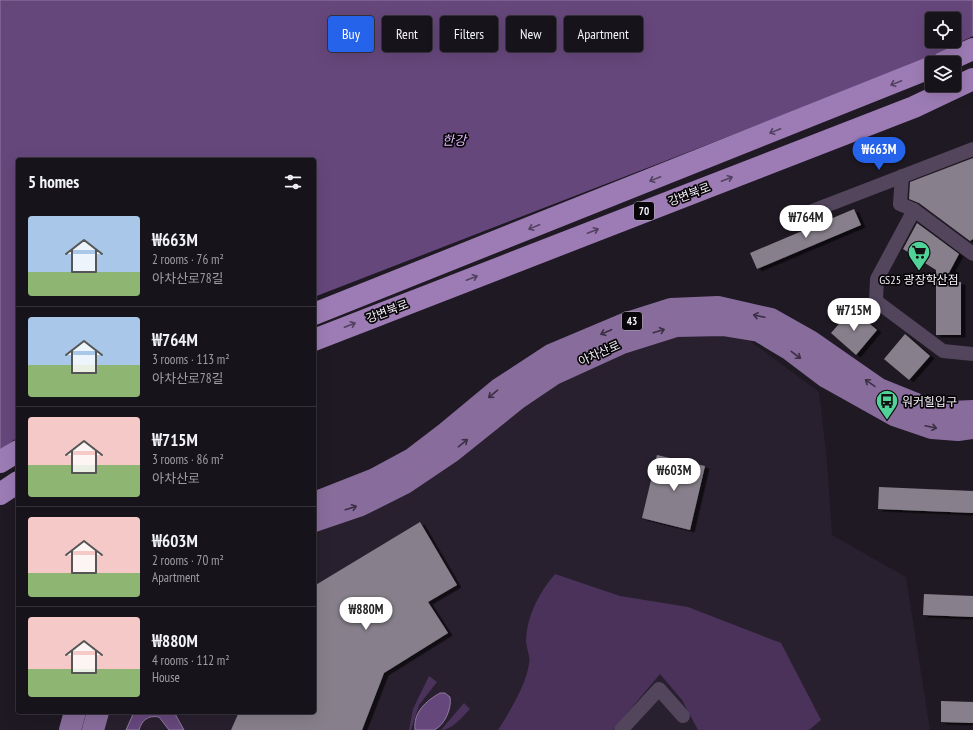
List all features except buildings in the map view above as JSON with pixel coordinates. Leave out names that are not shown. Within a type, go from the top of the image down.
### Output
[{"type":"highway","points":[[958,56],[973,49]]},
{"type":"highway","name":"강변북로","points":[[316,313],[900,82],[925,70]]},
{"type":"highway","name":"강변북로","points":[[316,339],[914,107],[973,79]]},
{"type":"highway","points":[[0,462],[16,452]]},
{"type":"highway","points":[[0,494],[16,483]]},
{"type":"main road","name":"아차산로","points":[[316,502],[376,479],[412,459],[499,389],[551,355],[626,323],[671,309],[718,307],[772,319],[810,341],[879,389],[926,408],[950,412],[973,411]]},
{"type":"main road","name":"아차산로","points":[[316,520],[361,505],[405,483],[451,452],[517,399],[554,374],[622,343],[676,326],[723,325],[759,331],[789,349],[826,377],[894,415],[932,428],[958,430],[973,428]]},
{"type":"main road","points":[[70,730],[74,714]]},
{"type":"main road","points":[[93,730],[97,714]]},
{"type":"street","points":[[794,218],[973,149]]},
{"type":"street","points":[[902,176],[900,204],[914,210],[973,254]]},
{"type":"street","points":[[914,210],[877,279],[876,300],[943,351],[973,354]]},
{"type":"street","points":[[621,730],[659,689],[683,716]]},
{"type":"shaded area","points":[[712,332],[750,341],[819,392],[827,461],[832,535],[906,577],[930,730],[99,730],[103,714],[316,714],[316,528],[540,392],[626,350],[677,335]]},
{"type":"shaded area","points":[[555,574],[620,596],[688,607],[781,643],[821,720],[809,730],[698,730],[682,700],[660,674],[613,730],[498,730],[516,698],[527,672],[529,658],[526,640],[531,613],[539,597]]},
{"type":"shaded area","points":[[429,676],[437,682],[419,705],[411,730],[409,730],[413,709]]},
{"type":"shaded area","points":[[464,703],[470,709],[449,728],[441,730]]},
{"type":"water","name":"한강","points":[[0,0],[973,0],[973,82],[961,87],[961,56],[925,56],[925,92],[948,92],[489,278],[316,353],[316,158],[16,158],[16,502],[0,512]]},
{"type":"water","points":[[440,693],[445,693],[450,697],[450,706],[447,716],[438,728],[434,730],[415,730],[418,712],[425,703]]},
{"type":"water","points":[[133,714],[175,714],[184,730],[169,730],[159,717],[152,717],[146,719],[142,723],[139,730],[126,730]]},
{"type":"pier","points":[[973,36],[973,85],[961,90],[961,56],[932,56],[949,48],[961,48],[961,42]]},
{"type":"pier","points":[[925,60],[925,92],[956,92],[388,322],[316,355],[316,296]]},
{"type":"pier","points":[[16,438],[16,504],[0,514],[0,450]]},
{"type":"place","name":"GS25 광장학산점","points":[[919,272]]},
{"type":"place","name":"워커힐입구","points":[[887,420]]}]
